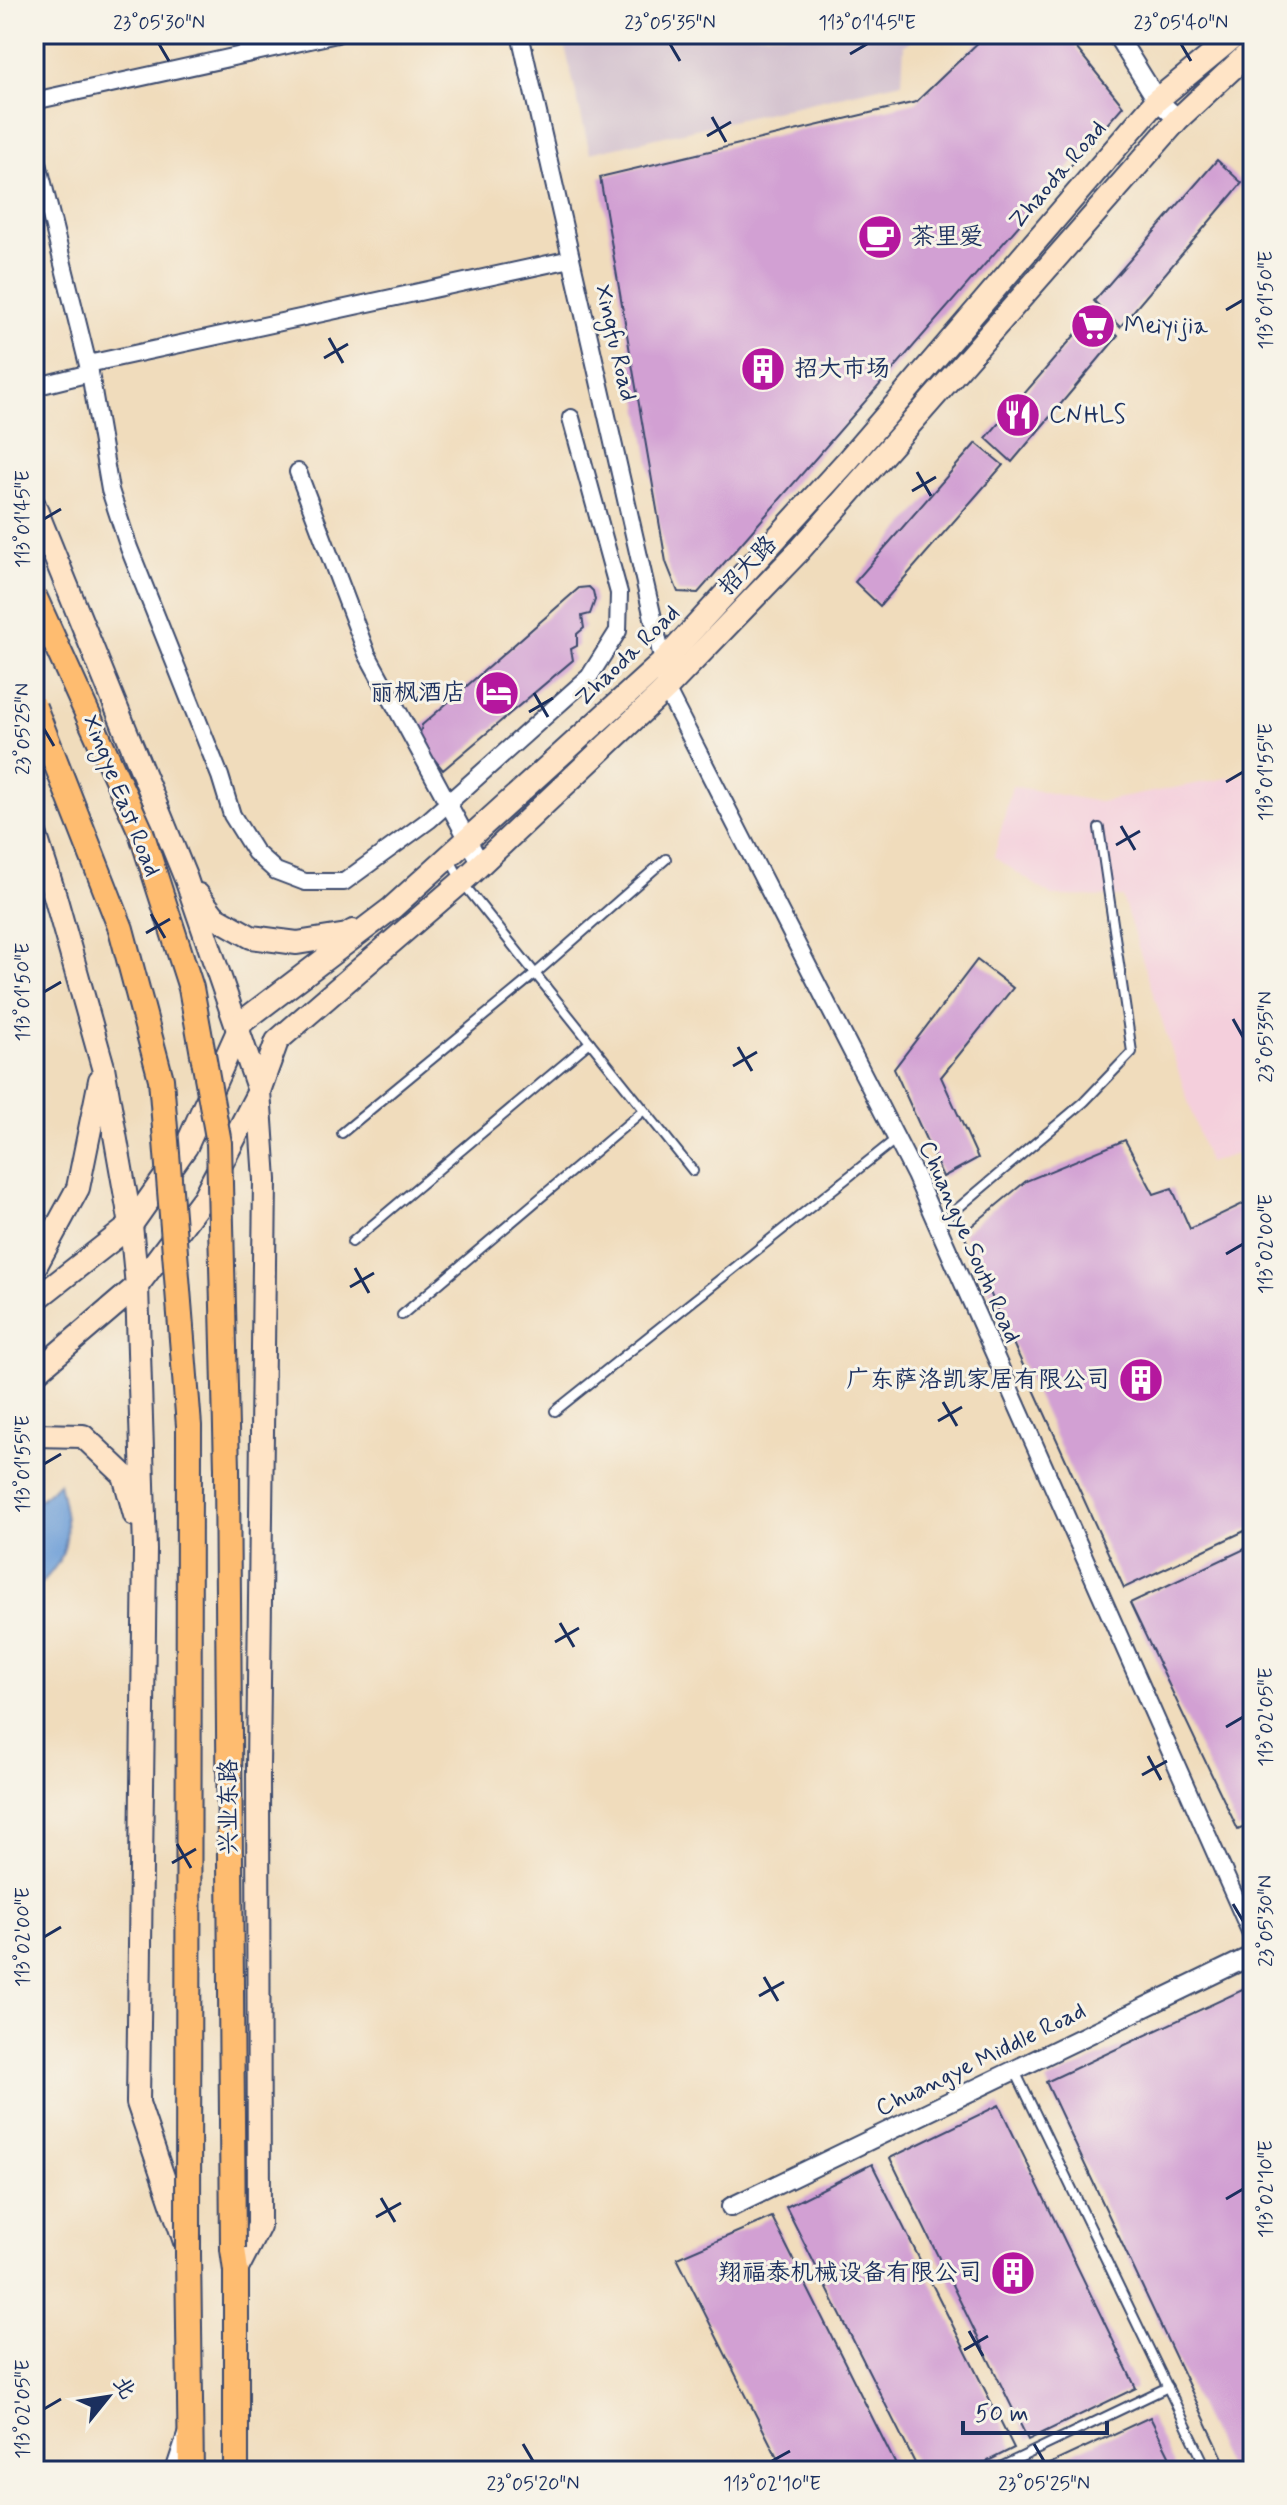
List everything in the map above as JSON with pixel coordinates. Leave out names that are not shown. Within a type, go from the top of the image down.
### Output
[{"type":"main road","name":"Zhaoda Road","points":[[392,908],[663,662],[847,461],[1157,100],[1237,34]]},
{"type":"main road","name":"招大路","points":[[34,1374],[137,1286],[204,1197],[259,1091],[277,1041],[462,882],[666,689],[798,552],[1178,119],[1253,49]]},
{"type":"main road","points":[[34,505],[186,879],[259,1091],[265,1180],[258,1767],[259,2226],[235,2260],[236,2471]]},
{"type":"main road","name":"Xingye East Road","points":[[34,596],[141,832],[191,988],[219,1143],[227,1469],[235,2260]]},
{"type":"main road","points":[[34,707],[121,929],[161,1079],[189,1426],[188,2254],[191,2471]]},
{"type":"main road","points":[[34,830],[103,1067],[131,1225],[137,1286],[145,1550],[138,2103],[188,2254]]},
{"type":"main road","points":[[186,879],[214,916],[251,937],[297,943],[347,935],[392,908]]},
{"type":"main road","points":[[34,1301],[131,1225],[186,1147],[242,1022],[392,908]]},
{"type":"main road","points":[[34,1269],[78,1188],[103,1067]]},
{"type":"main road","points":[[34,1435],[83,1436],[124,1475],[145,1550]]},
{"type":"street","points":[[34,101],[337,34]]},
{"type":"street","name":"Xingfu Road","points":[[520,34],[663,662]]},
{"type":"street","points":[[1116,34],[1157,100],[1178,119]]},
{"type":"street","points":[[34,147],[89,368],[110,490],[129,548],[220,776],[232,815],[255,852],[276,871],[305,882],[344,882],[429,820],[589,677],[618,631],[619,593],[571,418]]},
{"type":"street","points":[[34,387],[89,368],[571,259]]},
{"type":"street","points":[[298,472],[367,654],[481,864]]},
{"type":"street","name":"Chuangye South Road","points":[[663,662],[666,689],[896,1139],[937,1226],[1253,1938]]},
{"type":"street","name":"Chuangye Middle Road","points":[[731,2207],[1253,1955]]},
{"type":"street","points":[[175,2471],[190,2425]]},
{"type":"lane","points":[[937,1226],[1084,1102],[1132,1052],[1099,828]]},
{"type":"lane","points":[[448,857],[462,882],[693,1171]]},
{"type":"lane","points":[[342,1133],[535,974],[666,859]]},
{"type":"lane","points":[[352,1242],[590,1042]]},
{"type":"lane","points":[[402,1315],[644,1110]]},
{"type":"lane","points":[[555,1411],[896,1139]]},
{"type":"lane","points":[[1015,2070],[1208,2471]]},
{"type":"lane","points":[[992,2471],[1168,2387]]},
{"type":"shaded area","points":[[562,34],[919,34],[904,45],[902,82],[590,153]]},
{"type":"shaded area","points":[[1253,773],[1253,1149],[1208,1163],[1122,897],[1052,896],[994,857],[1012,786],[1099,802]]},
{"type":"water","points":[[59,1483],[66,1541],[56,1565],[34,1590],[34,1505]]},
{"type":"building","name":"招大市场","points":[[987,34],[1065,34],[1123,106],[698,593],[678,592],[666,562],[600,177],[916,102]]},
{"type":"building","points":[[1217,160],[1242,183],[1120,327],[1094,301]]},
{"type":"building","points":[[1093,314],[1118,336],[1012,462],[986,438]]},
{"type":"building","points":[[976,443],[1003,465],[880,606],[855,582]]},
{"type":"building","name":"丽枫酒店","points":[[589,587],[595,600],[590,614],[582,616],[584,628],[577,634],[577,646],[571,649],[573,660],[443,770],[421,743],[422,725],[579,588]]},
{"type":"building","points":[[977,960],[1013,988],[941,1077],[978,1158],[943,1177],[894,1069]]},
{"type":"building","name":"广东萨洛凯家居有限公司","points":[[1125,1140],[1154,1194],[1172,1188],[1190,1229],[1253,1199],[1253,1527],[1124,1588],[963,1233],[1026,1181]]},
{"type":"building","points":[[1253,1545],[1253,1823],[1238,1830],[1130,1603]]},
{"type":"building","points":[[1253,1985],[1253,2471],[1229,2471],[1046,2082]]},
{"type":"building","name":"翔福泰机械设备有限公司","points":[[999,2105],[1136,2388],[1028,2440],[890,2158]]},
{"type":"building","points":[[872,2164],[1014,2448],[968,2471],[919,2471],[786,2207]]},
{"type":"building","points":[[772,2217],[899,2471],[784,2471],[677,2258]]},
{"type":"building","points":[[1150,2417],[1177,2471],[1049,2471],[1047,2465]]},
{"type":"place","name":"茶里爱","points":[[880,237]]},
{"type":"place","name":"Meiyijia","points":[[1093,326]]},
{"type":"place","name":"招大市场","points":[[763,369]]},
{"type":"place","name":"CNHLS","points":[[1018,415]]},
{"type":"place","name":"丽枫酒店","points":[[497,693]]},
{"type":"place","name":"广东萨洛凯家居有限公司","points":[[1141,1380]]},
{"type":"place","name":"翔福泰机械设备有限公司","points":[[1013,2273]]}]
